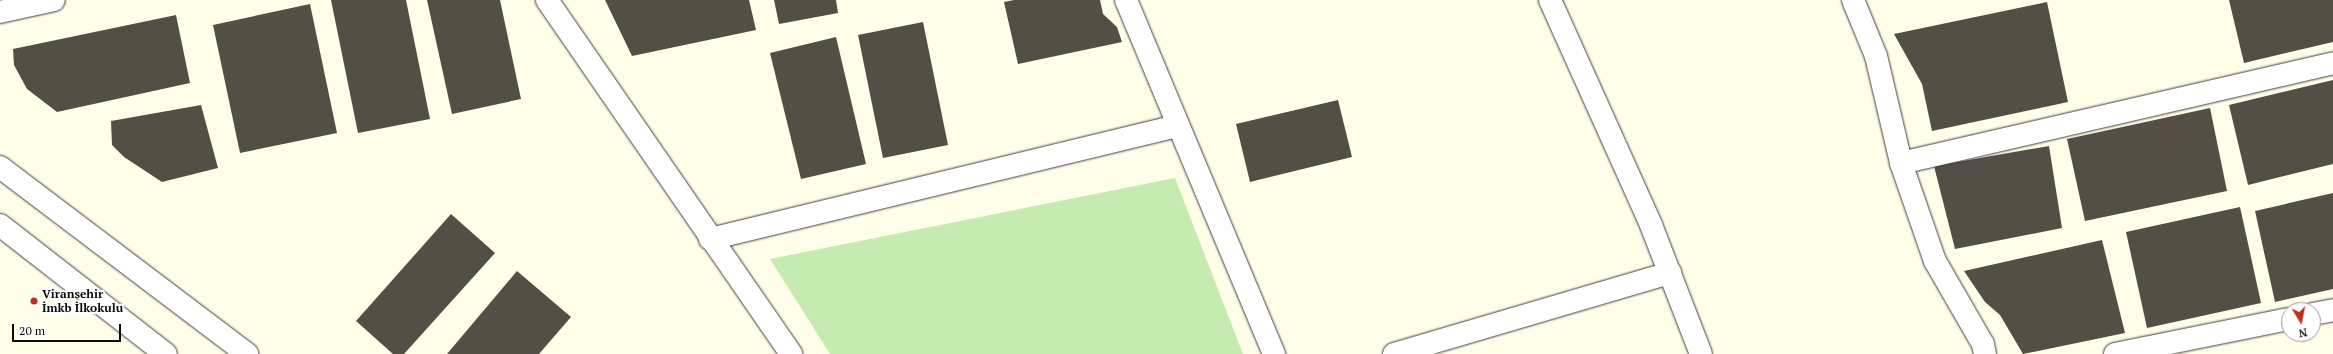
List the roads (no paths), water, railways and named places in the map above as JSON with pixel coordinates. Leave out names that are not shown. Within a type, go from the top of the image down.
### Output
[{"type":"street","points":[[0,12],[54,0]]},
{"type":"street","points":[[546,0],[791,354]]},
{"type":"street","points":[[1126,0],[1274,354]]},
{"type":"street","points":[[1550,0],[1670,273],[1701,354]]},
{"type":"street","points":[[1854,0],[1876,56],[1901,163],[1935,261],[1983,344],[1985,354]]},
{"type":"street","points":[[1901,163],[2333,63]]},
{"type":"street","points":[[710,239],[1178,126]]},
{"type":"street","points":[[0,167],[247,354]]},
{"type":"street","points":[[0,225],[166,354]]},
{"type":"street","points":[[1394,354],[1670,273]]},
{"type":"street","points":[[2321,312],[2333,310]]},
{"type":"street","points":[[2115,354],[2281,321]]},
{"type":"place","name":"Viranşehir İmkb İlkokulu","points":[[34,301]]}]
